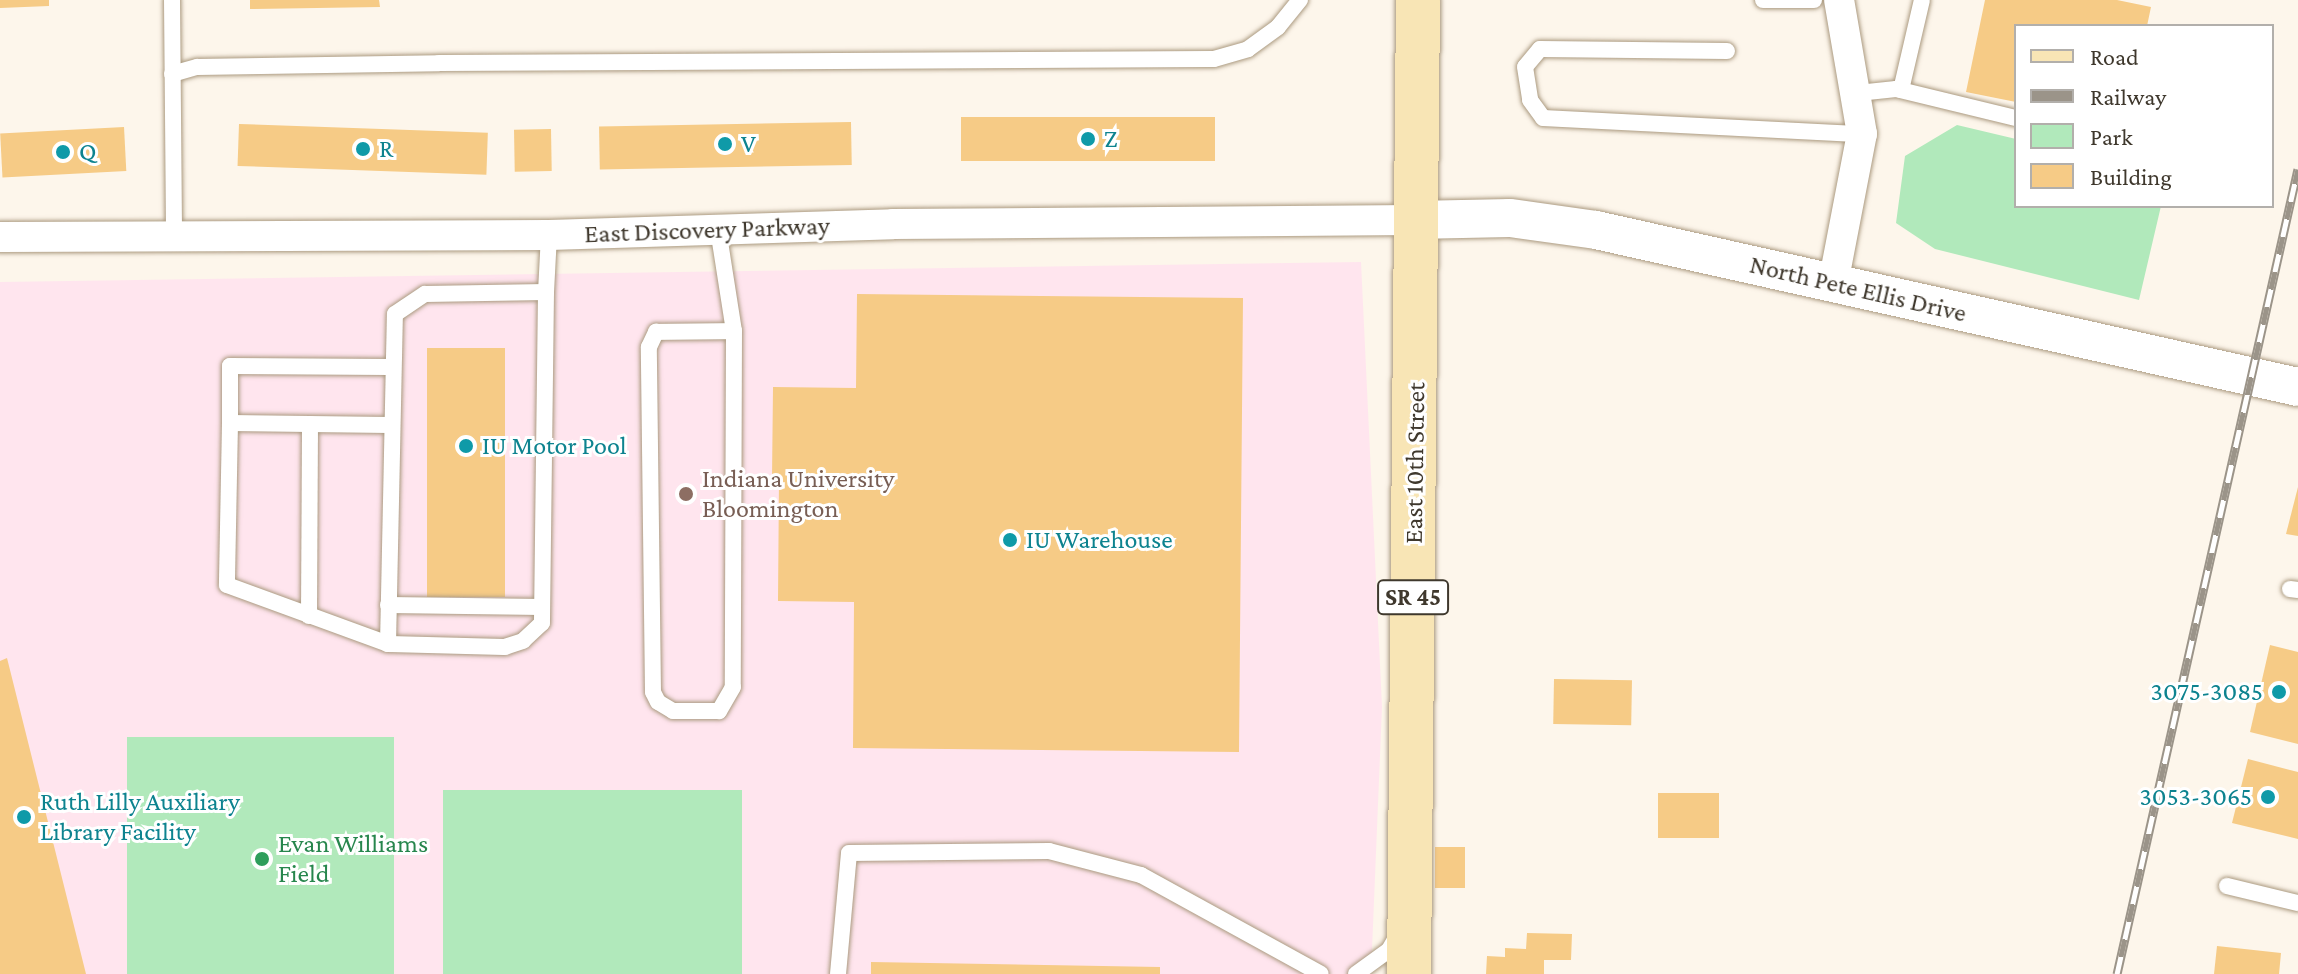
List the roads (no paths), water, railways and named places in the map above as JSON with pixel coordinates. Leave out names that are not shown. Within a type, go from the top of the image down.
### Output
[{"type":"main road","name":"East 10th Street","points":[[1409,974],[1418,0]]},
{"type":"street","points":[[1833,284],[1862,134],[1858,93],[1839,0]]},
{"type":"street","name":"North Pete Ellis Drive","points":[[1414,220],[1510,218],[1596,230],[2298,387]]},
{"type":"street","name":"East Discovery Parkway","points":[[0,237],[549,235],[718,229],[1414,220]]},
{"type":"lane","points":[[172,0],[174,237]]},
{"type":"lane","points":[[172,74],[197,67],[439,63],[1214,59],[1248,49],[1278,27],[1300,0]]},
{"type":"lane","points":[[1763,0],[1814,0]]},
{"type":"lane","points":[[1901,90],[1922,0]]},
{"type":"lane","points":[[1727,51],[1540,49],[1525,67],[1530,100],[1543,118],[1862,134]]},
{"type":"lane","points":[[1858,93],[1901,90],[2014,118]]},
{"type":"lane","points":[[718,229],[734,331],[733,687],[719,711],[673,711],[658,702],[653,692],[649,347],[656,332],[734,331]]},
{"type":"lane","points":[[390,367],[230,366],[227,585],[388,644],[505,647],[523,641],[542,623],[549,235]]},
{"type":"lane","points":[[388,644],[390,367],[395,314],[425,294],[546,292]]},
{"type":"lane","points":[[230,423],[389,425]]},
{"type":"lane","points":[[309,616],[310,424]]},
{"type":"lane","points":[[388,605],[542,607]]},
{"type":"lane","points":[[838,974],[849,853],[1049,851],[1141,875],[1321,974]]},
{"type":"lane","points":[[2227,886],[2298,903]]},
{"type":"lane","points":[[1356,974],[1389,950],[1410,914]]},
{"type":"railway","points":[[2117,974],[2298,169]]},
{"type":"place","name":"Z","points":[[1088,139]]},
{"type":"place","name":"V","points":[[725,144]]},
{"type":"place","name":"R","points":[[363,149]]},
{"type":"place","name":"Q","points":[[63,152]]},
{"type":"place","name":"IU Motor Pool","points":[[466,446]]},
{"type":"place","name":"Indiana University Bloomington","points":[[686,494]]},
{"type":"place","name":"IU Warehouse","points":[[1010,540]]},
{"type":"place","name":"3075-3085","points":[[2279,692]]},
{"type":"place","name":"3053-3065","points":[[2268,797]]},
{"type":"place","name":"Ruth Lilly Auxiliary Library Facility","points":[[24,817]]},
{"type":"place","name":"Evan Williams Field","points":[[262,859]]}]
